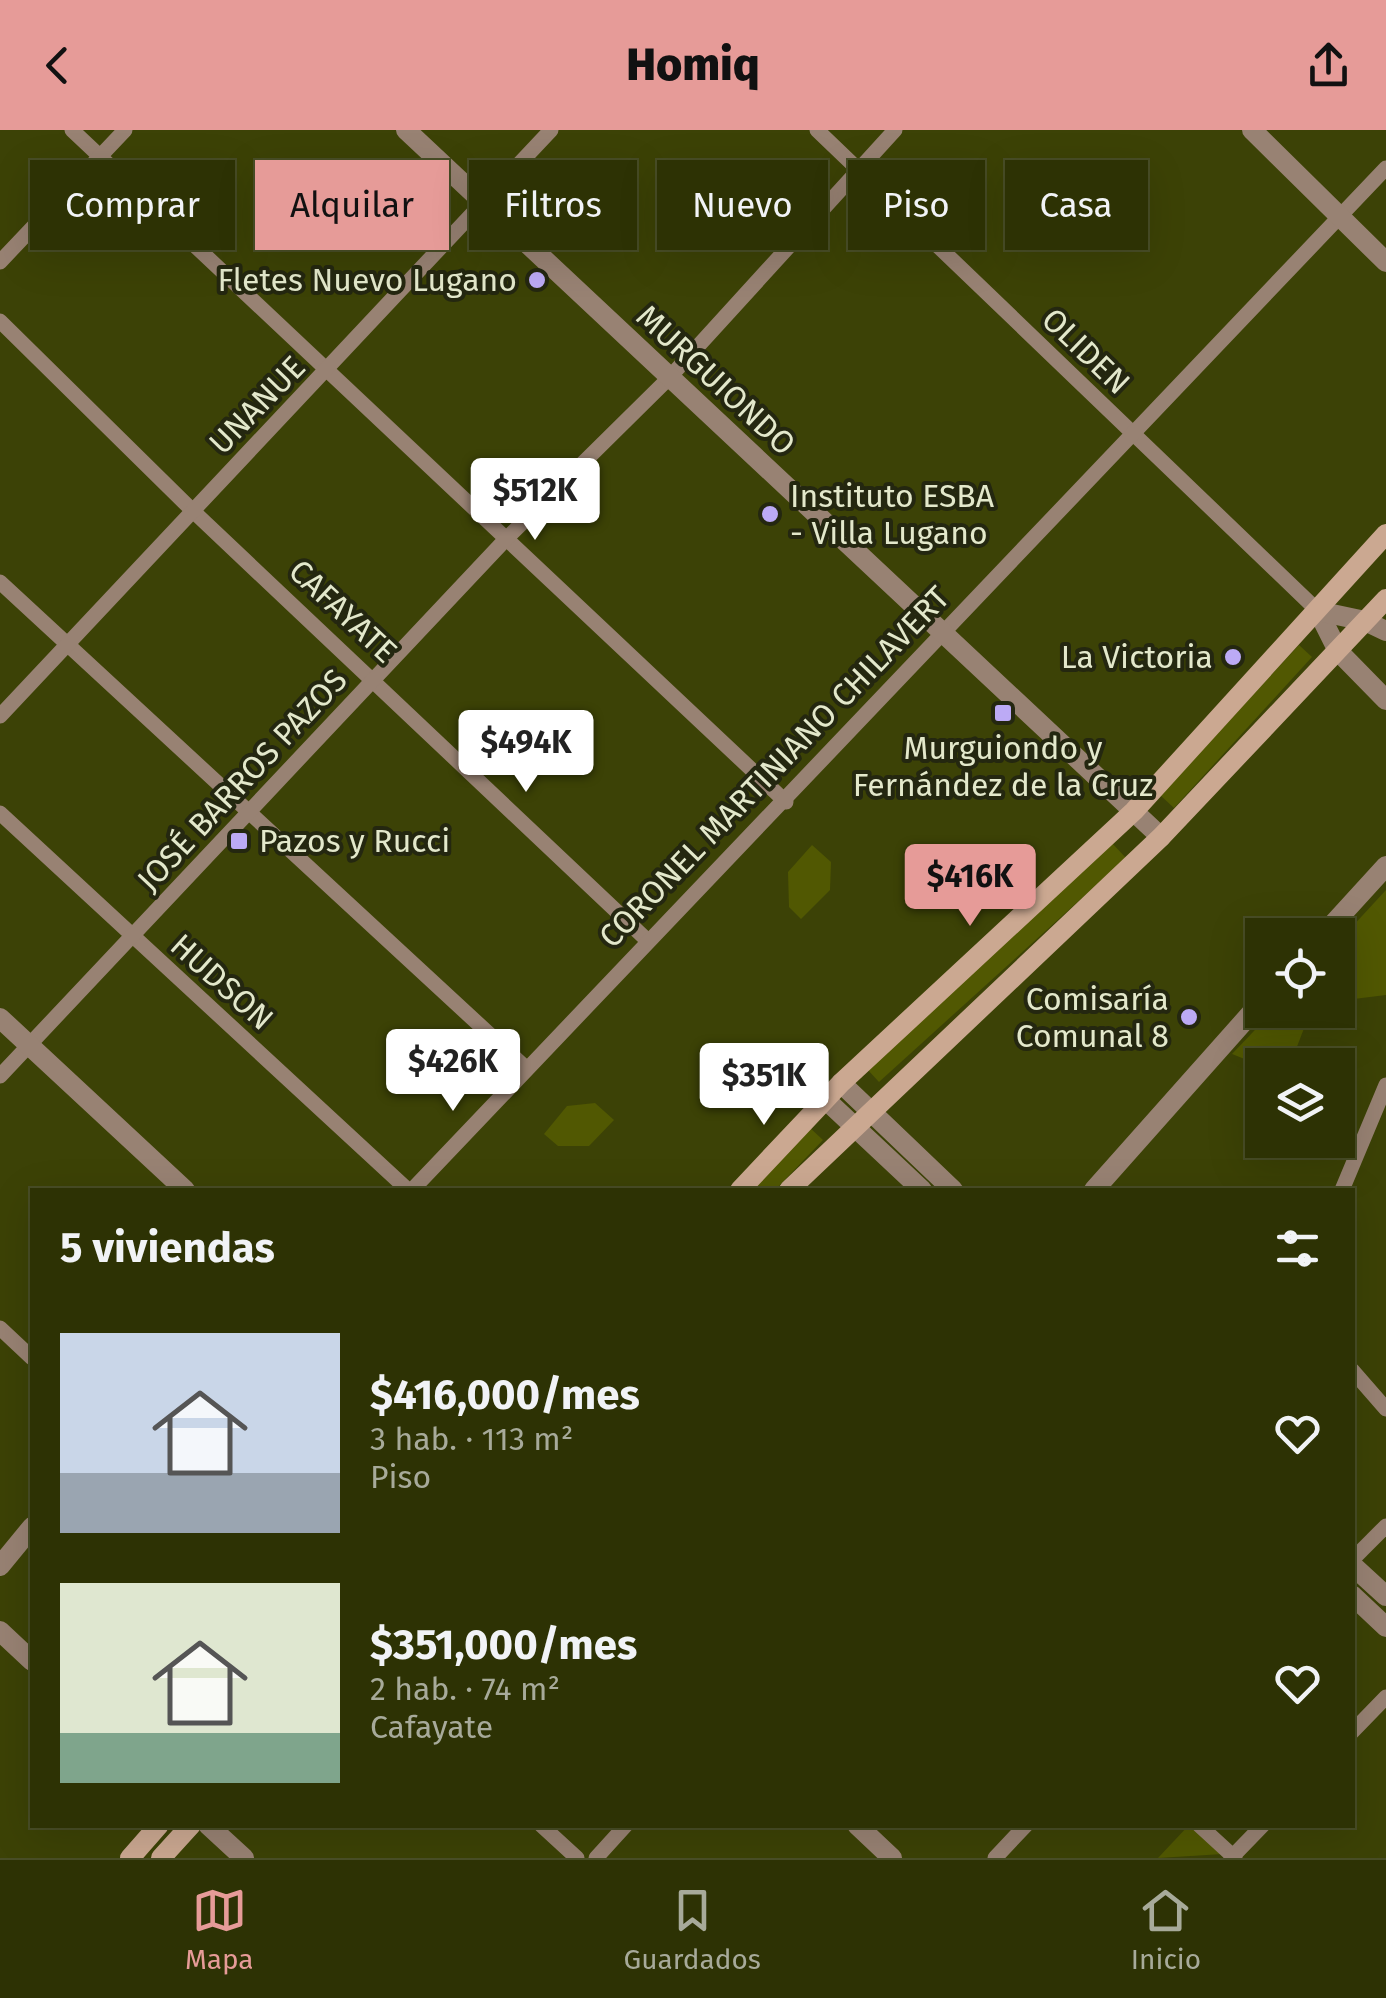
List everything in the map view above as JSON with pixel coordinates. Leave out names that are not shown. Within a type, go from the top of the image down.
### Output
[{"type":"main road","points":[[742,1188],[824,1099],[1134,811],[1386,534]]},
{"type":"main road","points":[[792,1188],[861,1118],[1162,837],[1386,600]]},
{"type":"main road","points":[[130,1858],[157,1828]]},
{"type":"main road","points":[[161,1858],[188,1828]]},
{"type":"street","points":[[72,130],[786,802]]},
{"type":"street","points":[[0,262],[125,130]]},
{"type":"street","name":"MURGUIONDO","points":[[406,130],[469,191]]},
{"type":"street","name":"UNANUE","points":[[524,160],[551,130]]},
{"type":"street","name":"OLIDEN","points":[[817,130],[849,160]]},
{"type":"street","name":"JOSÉ BARROS PAZOS","points":[[866,160],[896,130]]},
{"type":"street","points":[[1252,130],[1386,262]]},
{"type":"street","name":"CORONEL MARTINIANO CHILAVERT","points":[[412,1188],[786,802],[1131,433],[1386,168]]},
{"type":"street","name":"JOSÉ BARROS PAZOS","points":[[0,1076],[506,539],[669,378],[848,179]]},
{"type":"street","name":"UNANUE","points":[[0,716],[65,642],[194,512],[469,221]]},
{"type":"street","name":"MURGUIONDO","points":[[532,250],[945,630],[1162,837]]},
{"type":"street","name":"OLIDEN","points":[[942,250],[1318,611]]},
{"type":"street","name":"CAFAYATE","points":[[0,321],[194,512],[648,941]]},
{"type":"street","points":[[0,582],[526,1068]]},
{"type":"street","points":[[1318,611],[1365,621],[1386,631]]},
{"type":"street","points":[[1318,611],[1338,650],[1386,700]]},
{"type":"street","name":"HUDSON","points":[[0,813],[408,1188]]},
{"type":"street","points":[[1339,918],[1386,866]]},
{"type":"street","points":[[0,1018],[182,1188]]},
{"type":"street","points":[[1096,1188],[1245,1020]]},
{"type":"street","points":[[841,1083],[861,1118],[920,1188]]},
{"type":"street","points":[[1343,1188],[1386,1085]]},
{"type":"street","points":[[824,1099],[861,1118],[951,1188]]},
{"type":"street","points":[[0,1328],[30,1356]]},
{"type":"street","points":[[1355,1373],[1386,1409]]},
{"type":"street","points":[[1355,1559],[1386,1526]]},
{"type":"street","points":[[0,1566],[30,1530]]},
{"type":"street","points":[[1355,1565],[1386,1596]]},
{"type":"street","points":[[1355,1598],[1386,1627]]},
{"type":"street","points":[[0,1631],[30,1659]]},
{"type":"street","points":[[1355,1729],[1386,1698]]},
{"type":"street","points":[[211,1828],[244,1858]]},
{"type":"street","points":[[543,1828],[577,1858]]},
{"type":"street","points":[[596,1858],[623,1828]]},
{"type":"street","points":[[860,1828],[892,1858]]},
{"type":"street","points":[[995,1858],[1023,1828]]},
{"type":"street","points":[[1202,1828],[1233,1857],[1260,1828]]},
{"type":"green space","points":[[1299,645],[1312,657],[1174,808],[1160,795]]},
{"type":"green space","points":[[1111,842],[1126,858],[879,1082],[867,1069]]},
{"type":"green space","points":[[812,845],[831,862],[830,890],[801,919],[789,907],[788,872]]},
{"type":"green space","points":[[1386,890],[1386,995],[1355,999],[1355,924]]},
{"type":"green space","points":[[1257,1028],[1304,1028],[1296,1048],[1245,1048],[1245,1059],[1232,1054]]},
{"type":"green space","points":[[595,1103],[614,1120],[589,1146],[558,1146],[544,1134],[567,1106]]},
{"type":"green space","points":[[808,1126],[823,1140],[777,1188],[751,1188]]},
{"type":"green space","points":[[1186,1828],[1193,1828],[1223,1854],[1158,1858]]},
{"type":"place","name":"Fletes Nuevo Lugano","points":[[537,280]]},
{"type":"place","name":"Instituto ESBA - Villa Lugano","points":[[770,514]]},
{"type":"place","name":"La Victoria","points":[[1233,657]]},
{"type":"place","name":"Murguiondo y Fernández de la Cruz","points":[[1003,713]]},
{"type":"place","name":"Pazos y Rucci","points":[[239,841]]},
{"type":"place","name":"Comisaría Comunal 8","points":[[1189,1017]]}]
